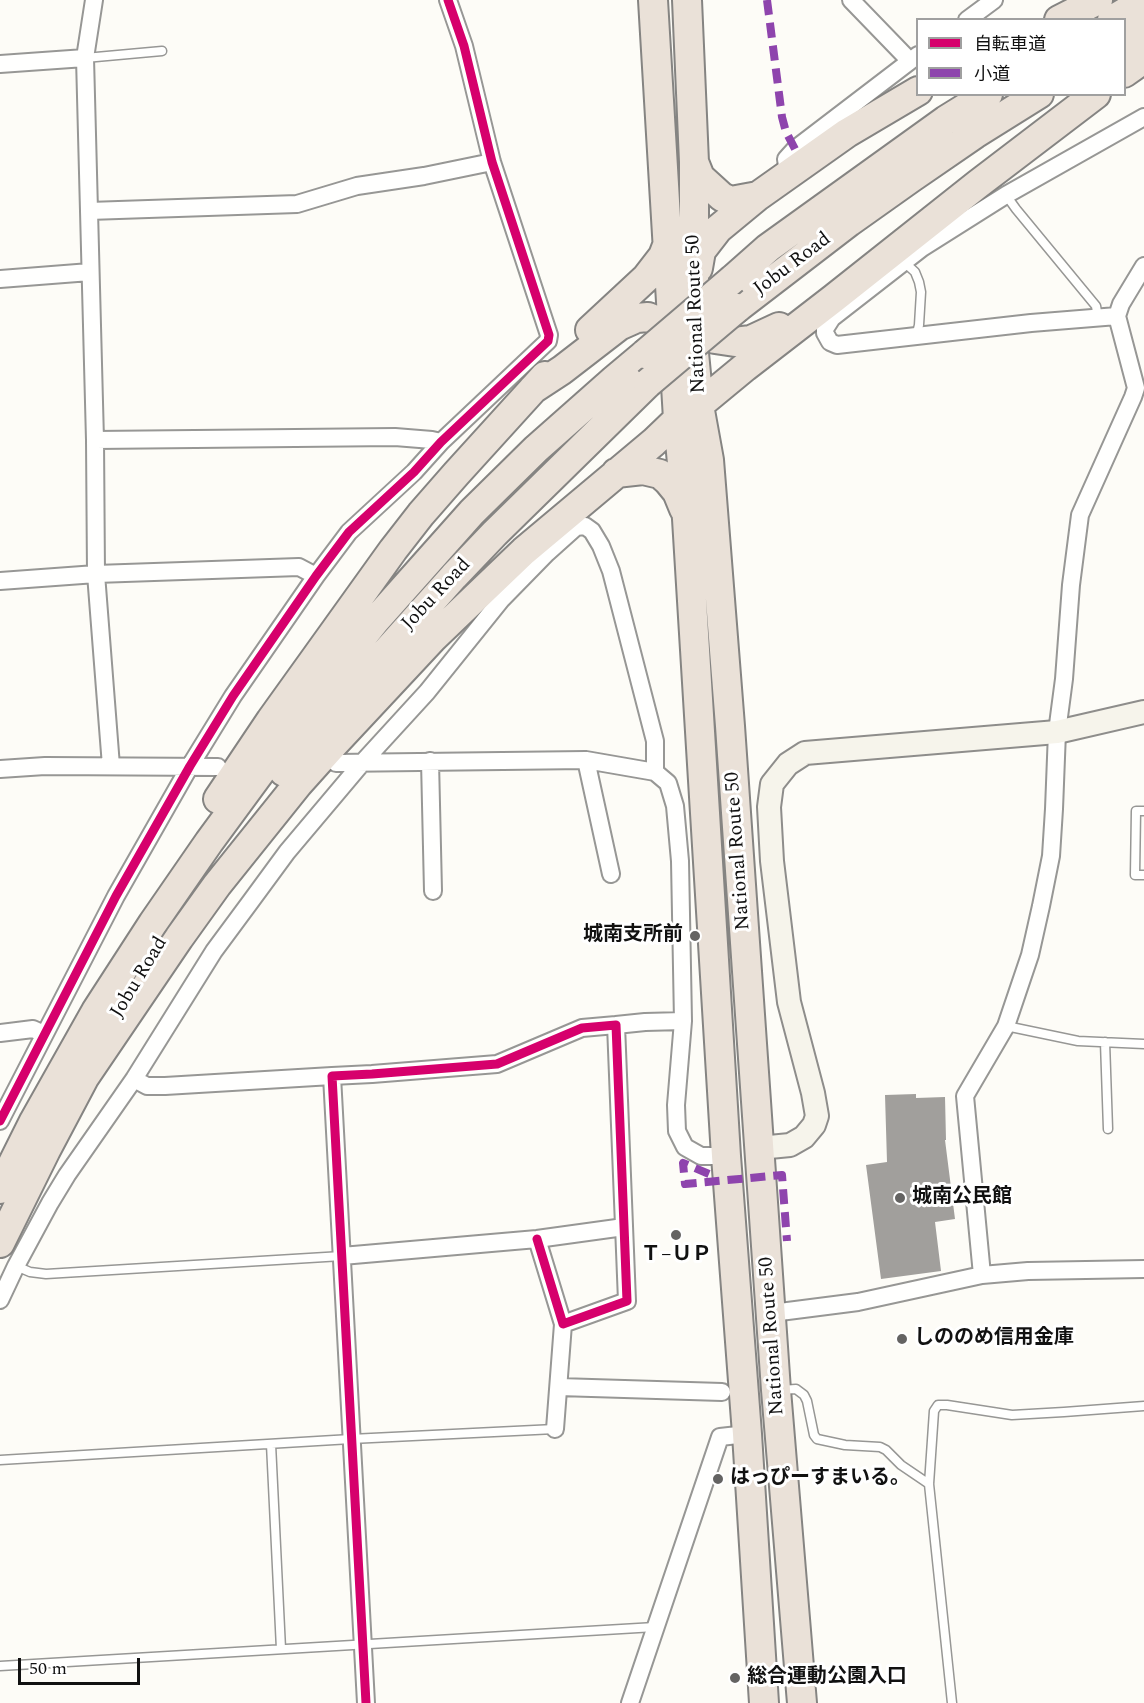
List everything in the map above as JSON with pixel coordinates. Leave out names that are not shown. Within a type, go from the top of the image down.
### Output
[{"type":"highway","name":"National Route 50","points":[[653,0],[668,243],[683,329],[689,412],[687,519],[726,1156],[764,1703]]},
{"type":"highway","name":"National Route 50","points":[[683,329],[694,288],[694,162],[687,0]]},
{"type":"highway","points":[[1063,18],[1098,0]]},
{"type":"highway","points":[[1116,18],[1144,1]]},
{"type":"highway","points":[[1126,41],[1144,30]]},
{"type":"highway","points":[[1126,72],[1144,59]]},
{"type":"highway","points":[[694,288],[701,251],[718,229],[792,171],[847,133],[916,92]]},
{"type":"highway","name":"Jobu Road","points":[[0,1189],[34,1122],[96,1011],[153,923],[209,842],[331,676],[375,621],[441,546],[500,484],[574,414],[768,248],[946,120],[985,96]]},
{"type":"highway","name":"Jobu Road","points":[[0,1243],[130,990],[168,930],[212,866],[284,773],[344,699],[454,576],[648,383],[737,308],[849,222],[911,178],[975,134],[1037,96]]},
{"type":"highway","points":[[84,1078],[217,885],[298,784],[432,639],[524,551],[745,366],[833,299],[898,257],[1094,96]]},
{"type":"highway","points":[[694,162],[700,177],[722,197],[731,201],[758,196]]},
{"type":"highway","points":[[96,1011],[161,886],[271,720],[364,589],[421,514],[489,436],[561,358],[646,278],[663,256],[668,243]]},
{"type":"highway","points":[[533,389],[562,370],[619,326],[637,318],[648,317],[716,339],[743,342],[786,323],[823,299],[833,299]]},
{"type":"highway","name":"National Route 50","points":[[689,412],[710,472],[731,738],[776,1390],[802,1703]]},
{"type":"highway","points":[[615,474],[634,470],[660,474],[677,492],[687,519]]},
{"type":"street","points":[[94,0],[84,58],[95,440],[96,574],[111,766]]},
{"type":"street","points":[[0,1121],[116,896],[190,766],[233,696],[316,576],[349,532],[414,472],[441,442],[548,340],[549,335],[492,162],[464,46],[448,0]]},
{"type":"street","points":[[792,171],[787,166],[786,159],[795,149],[914,58],[851,0]]},
{"type":"street","points":[[970,18],[994,0]]},
{"type":"street","points":[[0,64],[84,58]]},
{"type":"street","points":[[1117,316],[1031,323],[837,345],[830,342],[825,333],[832,318],[898,257],[922,248],[1006,195],[1144,117]]},
{"type":"street","points":[[89,211],[306,203],[357,186],[424,176],[492,162]]},
{"type":"street","points":[[982,1275],[965,1095],[1006,1026],[1030,955],[1050,856],[1057,732],[1080,515],[1120,427],[1140,392],[1117,316],[1121,304],[1144,266]]},
{"type":"street","points":[[0,279],[90,272]]},
{"type":"street","points":[[95,440],[396,437],[441,442]]},
{"type":"street","points":[[0,1300],[16,1266],[67,1174],[134,1079],[220,943],[287,852],[362,763],[427,692],[513,588],[573,530],[582,526],[592,531],[612,571],[656,741],[655,772]]},
{"type":"street","points":[[0,581],[96,574],[299,567],[316,576]]},
{"type":"street","points":[[759,1148],[790,1145],[804,1137],[814,1125],[817,1116],[789,1002],[772,861],[769,807],[772,784],[788,764],[805,753],[1057,732],[1144,712]]},
{"type":"street","points":[[336,763],[586,760],[655,772],[668,783],[675,806],[680,861],[683,1021],[676,1105],[677,1131],[685,1147],[701,1156],[726,1156]]},
{"type":"street","points":[[586,760],[611,874]]},
{"type":"street","points":[[429,761],[433,891]]},
{"type":"street","points":[[0,769],[45,766],[218,766]]},
{"type":"street","points":[[134,1079],[147,1086],[165,1086],[497,1064],[582,1028],[683,1021]]},
{"type":"street","points":[[563,1324],[627,1301],[616,1026]]},
{"type":"street","points":[[0,1033],[33,1029],[44,1034]]},
{"type":"street","points":[[332,1076],[366,1703]]},
{"type":"street","points":[[342,1256],[537,1239],[624,1227]]},
{"type":"street","points":[[537,1239],[563,1324],[555,1429]]},
{"type":"street","points":[[772,1313],[858,1302],[982,1275],[1028,1271],[1144,1269]]},
{"type":"street","points":[[559,1388],[722,1392]]},
{"type":"street","points":[[630,1703],[720,1437],[747,1434]]},
{"type":"lane","points":[[84,58],[162,51]]},
{"type":"lane","points":[[1006,195],[1096,306],[1098,318]]},
{"type":"lane","points":[[898,257],[915,272],[920,282],[919,325],[916,337]]},
{"type":"lane","points":[[1144,811],[1136,811],[1135,875],[1144,875]]},
{"type":"lane","points":[[1006,1026],[1078,1041],[1144,1044]]},
{"type":"lane","points":[[1105,1042],[1108,1129]]},
{"type":"lane","points":[[16,1266],[30,1272],[46,1274],[342,1256]]},
{"type":"lane","points":[[776,1390],[796,1389],[804,1395],[817,1439],[845,1445],[880,1447],[929,1484]]},
{"type":"lane","points":[[952,1703],[929,1484],[934,1411],[938,1405],[1012,1414],[1144,1406]]},
{"type":"lane","points":[[0,1460],[555,1429]]},
{"type":"lane","points":[[271,1444],[281,1649]]},
{"type":"lane","points":[[0,1666],[655,1627]]},
{"type":"building","points":[[916,1094],[916,1098],[945,1097],[945,1140],[955,1219],[935,1222],[941,1271],[881,1279],[866,1165],[887,1162],[885,1095]]},
{"type":"marked path","points":[[767,0],[782,117],[786,132],[795,149]]},
{"type":"marked path","points":[[709,1174],[683,1163],[685,1184],[782,1175],[787,1241]]},
{"type":"cycle path","points":[[0,1121],[116,896],[190,766],[233,696],[316,576],[349,532],[548,341],[549,335],[492,162],[464,46],[448,0]]},
{"type":"cycle path","points":[[366,1703],[332,1076],[497,1064],[582,1028],[616,1025],[627,1301],[563,1324],[537,1239]]},
{"type":"place","name":"城南支所前","points":[[695,936]]},
{"type":"place","name":"城南公民館","points":[[900,1198]]},
{"type":"place","name":"Ｔ−ＵＰ","points":[[676,1235]]},
{"type":"place","name":"しののめ信用金庫","points":[[902,1339]]},
{"type":"place","name":"はっぴーすまいる。","points":[[718,1479]]},
{"type":"place","name":"総合運動公園入口","points":[[735,1678]]}]
